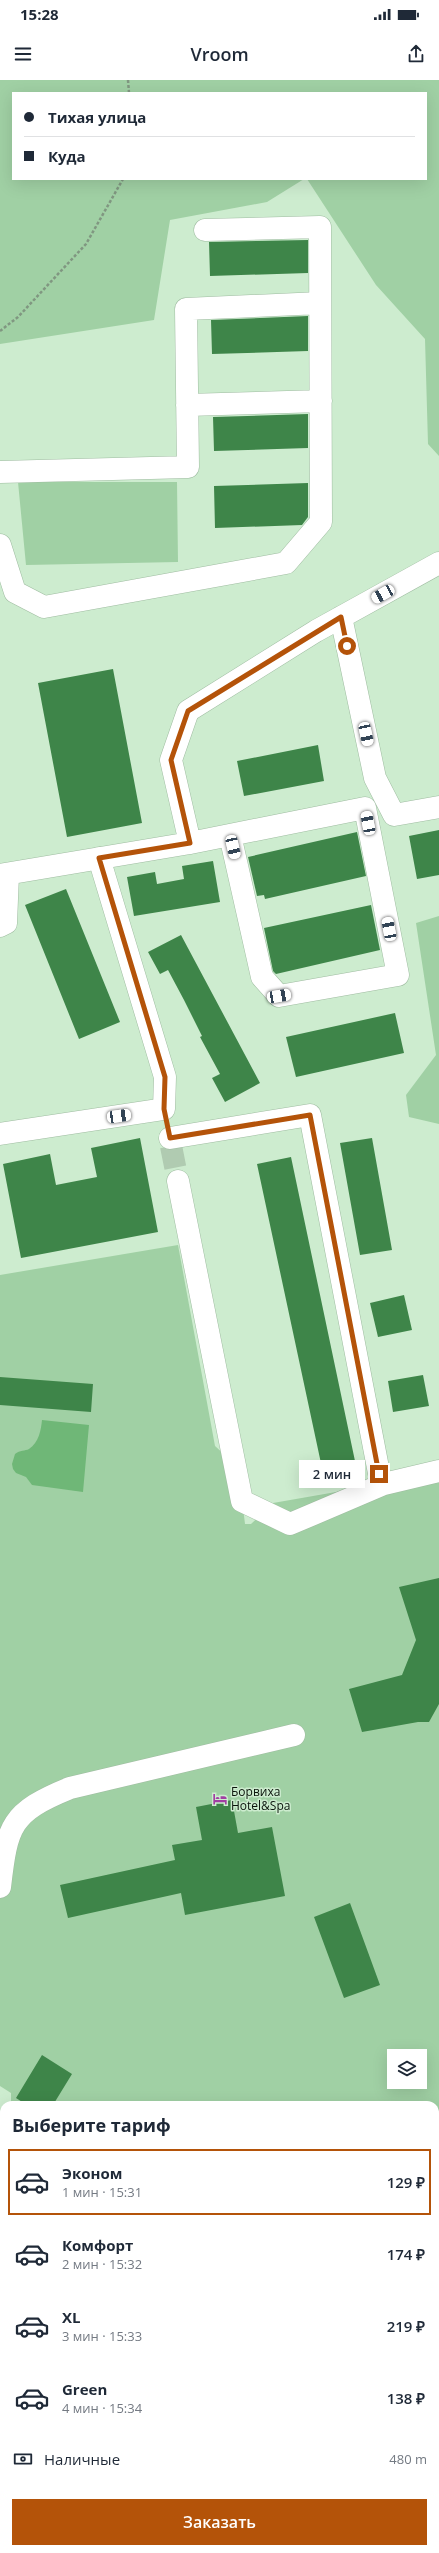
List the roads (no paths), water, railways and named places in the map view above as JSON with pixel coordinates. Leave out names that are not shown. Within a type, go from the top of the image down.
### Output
[{"type":"street","points":[[0,541],[15,592],[44,607],[286,563],[321,522],[320,227],[205,230]]},
{"type":"street","points":[[0,472],[188,467],[186,309],[320,303]]},
{"type":"street","points":[[187,405],[321,401]]},
{"type":"street","points":[[190,843],[171,760],[188,711],[341,617],[439,563]]},
{"type":"street","points":[[341,617],[375,778],[394,815],[439,807]]},
{"type":"street","points":[[0,926],[6,923],[4,874],[190,843],[230,835],[365,808],[398,975],[279,996],[262,977],[230,835]]},
{"type":"street","points":[[99,858],[165,1077],[164,1109],[171,1142],[310,1115],[379,1474]]},
{"type":"street","points":[[0,1134],[164,1109]]},
{"type":"street","points":[[178,1181],[242,1501],[290,1524],[384,1484],[439,1471]]},
{"type":"street","points":[[0,1887],[3,1856],[11,1829],[27,1809],[48,1797],[70,1788],[294,1734]]},
{"type":"tunnel","points":[[171,1146],[178,1181]]},
{"type":"place","name":"Борвиха Hotel&Spa","points":[[220,1799]]}]
